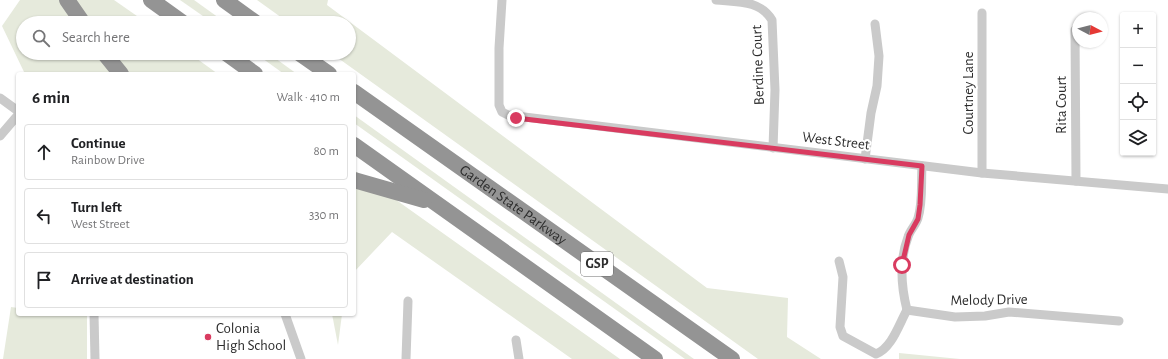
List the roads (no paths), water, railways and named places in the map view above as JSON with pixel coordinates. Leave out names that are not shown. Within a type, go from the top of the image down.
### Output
[{"type":"highway","points":[[67,0],[78,16]]},
{"type":"highway","points":[[151,0],[173,16]]},
{"type":"highway","points":[[224,0],[246,16]]},
{"type":"highway","points":[[110,60],[119,72]]},
{"type":"highway","points":[[236,60],[252,72]]},
{"type":"highway","points":[[309,60],[325,72]]},
{"type":"highway","name":"Garden State Parkway","points":[[356,93],[732,359]]},
{"type":"highway","points":[[356,146],[655,359]]},
{"type":"highway","points":[[356,181],[434,203]]},
{"type":"street","name":"West Street","points":[[502,0],[500,16],[499,105],[502,112],[516,118],[982,173],[1168,189]]},
{"type":"street","name":"Berdine Court","points":[[716,0],[754,4],[762,7],[772,20],[775,90],[773,148]]},
{"type":"street","name":"Courtney Lane","points":[[982,12],[982,173]]},
{"type":"street","points":[[865,159],[871,113],[878,86],[879,56],[874,24]]},
{"type":"street","name":"Rita Court","points":[[1075,48],[1076,181]]},
{"type":"street","points":[[0,98],[16,110]]},
{"type":"street","points":[[0,136],[16,117]]},
{"type":"street","points":[[839,261],[843,277],[840,327],[843,336],[868,351],[876,354],[882,352],[888,345],[907,310],[902,292],[902,265],[909,235],[918,219],[922,166]]},
{"type":"street","points":[[406,359],[408,301]]},
{"type":"street","name":"Melody Drive","points":[[907,310],[955,317],[985,316],[1008,312],[1119,321]]},
{"type":"street","points":[[94,316],[94,359]]},
{"type":"street","points":[[286,316],[301,359]]},
{"type":"street","points":[[516,340],[520,359]]},
{"type":"place","name":"Colonia High School","points":[[208,337]]}]
